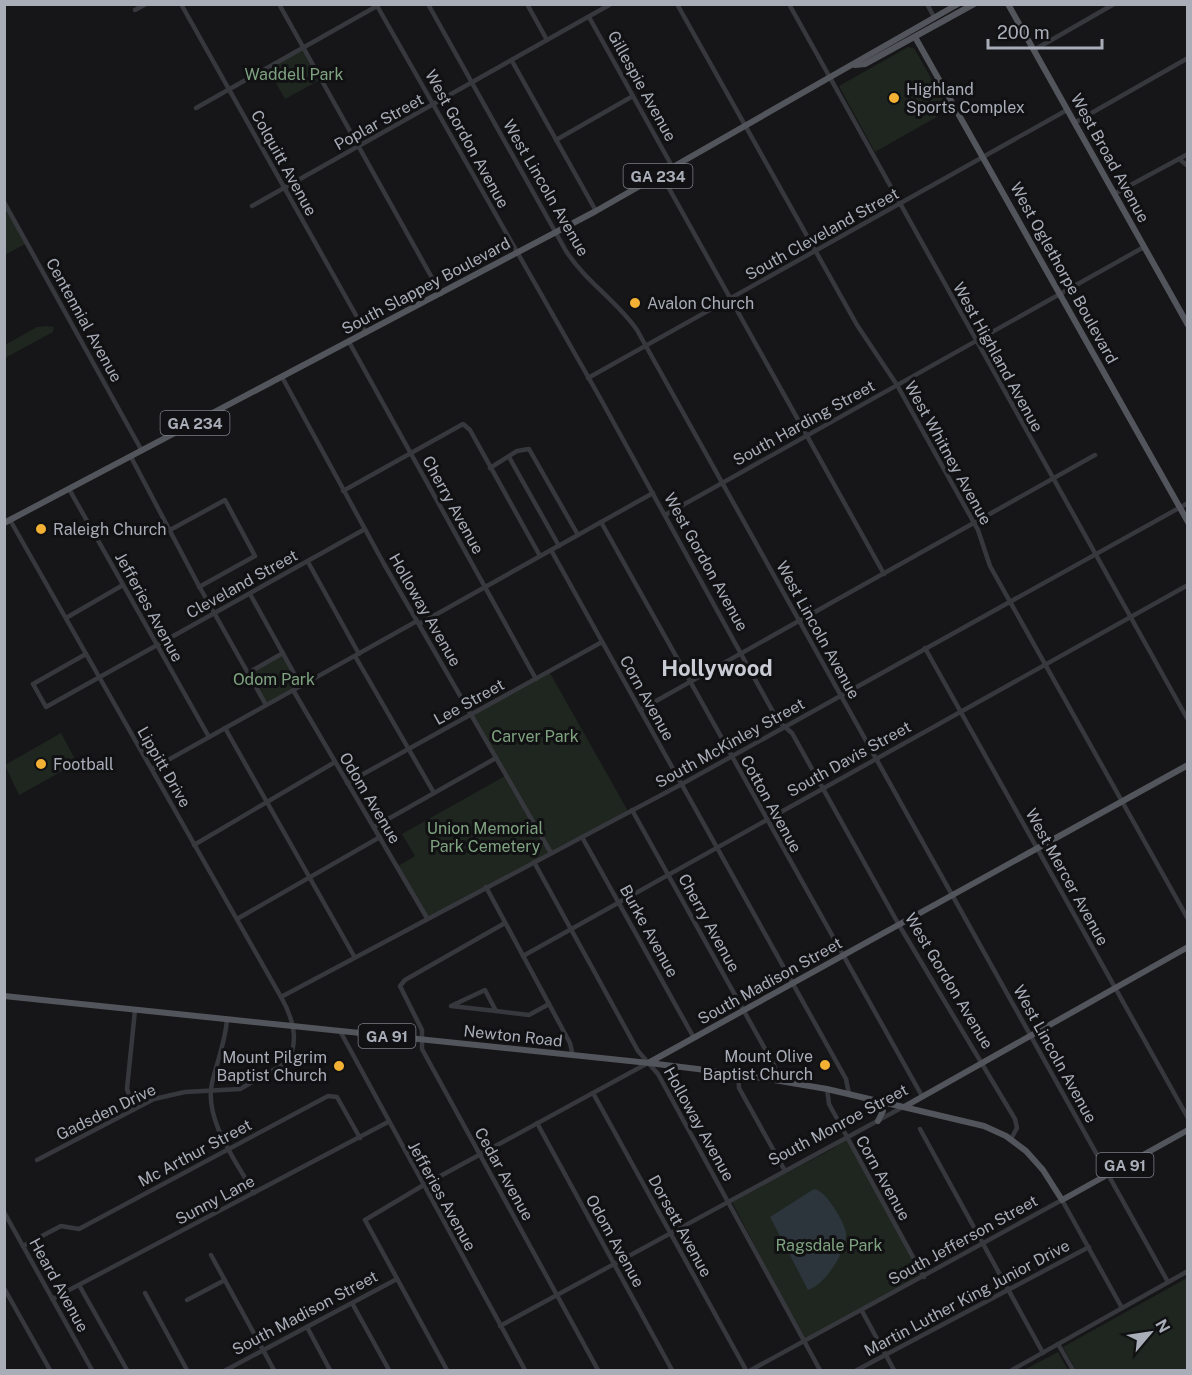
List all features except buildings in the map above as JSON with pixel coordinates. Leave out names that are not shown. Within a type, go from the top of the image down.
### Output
[{"type":"main road","name":"South Slappey Boulevard","points":[[7,521],[556,233],[746,127],[855,64],[861,58],[958,4]]},
{"type":"main road","name":"South Slappey Boulevard","points":[[855,64],[865,64],[974,4]]},
{"type":"main road","name":"West Broad Avenue","points":[[1008,4],[1188,325]]},
{"type":"main road","points":[[901,36],[915,37],[922,24]]},
{"type":"main road","name":"West Oglethorpe Boulevard","points":[[915,37],[1188,522]]},
{"type":"main road","name":"South Madison Street","points":[[649,1063],[1188,765]]},
{"type":"main road","name":"South Monroe Street","points":[[903,1107],[1188,946]]},
{"type":"main road","name":"Newton Road","points":[[4,996],[738,1074],[826,1089],[930,1113],[984,1126],[1011,1139]]},
{"type":"main road","points":[[925,1094],[922,1101],[930,1113]]},
{"type":"main road","points":[[872,1100],[883,1111],[878,1121]]},
{"type":"main road","name":"South Jefferson Street","points":[[1062,1200],[1188,1130]]},
{"type":"main road","name":"GA 91","points":[[1011,1139],[1039,1164],[1062,1200]]},
{"type":"street","points":[[135,10],[146,4]]},
{"type":"street","name":"Colquitt Avenue","points":[[181,4],[366,333]]},
{"type":"street","points":[[279,4],[441,294]]},
{"type":"street","name":"West Lincoln Avenue","points":[[428,4],[580,272],[620,308],[645,345],[1168,1282]]},
{"type":"street","points":[[527,4],[547,40]]},
{"type":"street","name":"Poplar Street","points":[[252,206],[512,61],[589,17],[603,6],[611,4]]},
{"type":"street","name":"West Whitney Avenue","points":[[677,4],[857,325],[897,385],[974,524],[986,557],[1188,919]]},
{"type":"street","name":"West Highland Avenue","points":[[789,4],[1188,720]]},
{"type":"street","points":[[927,4],[934,17]]},
{"type":"street","points":[[1034,50],[1114,4]]},
{"type":"street","points":[[196,108],[304,49],[377,5]]},
{"type":"street","name":"West Gordon Avenue","points":[[377,5],[653,493],[778,721],[792,733],[899,925],[1015,1119],[1017,1128],[1011,1139]]},
{"type":"street","name":"Gillespie Avenue","points":[[589,17],[673,168]]},
{"type":"street","points":[[1074,123],[1188,58]]},
{"type":"street","points":[[512,61],[596,211]]},
{"type":"street","points":[[556,140],[633,96]]},
{"type":"street","name":"South Cleveland Street","points":[[588,378],[816,253],[1067,110]]},
{"type":"street","points":[[1114,194],[1188,154]]},
{"type":"street","points":[[1179,159],[1188,166]]},
{"type":"street","points":[[662,174],[884,574]]},
{"type":"street","name":"Centennial Avenue","points":[[4,202],[142,451]]},
{"type":"street","name":"South Harding Street","points":[[665,515],[1144,247]]},
{"type":"street","name":"Cherry Avenue","points":[[349,342],[536,679]]},
{"type":"street","name":"Holloway Avenue","points":[[282,377],[418,623],[551,853]]},
{"type":"street","points":[[343,490],[463,424],[468,427],[540,556]]},
{"type":"street","points":[[490,468],[524,449],[532,452],[578,535]]},
{"type":"street","points":[[640,710],[1095,455]]},
{"type":"street","points":[[131,457],[199,587],[266,705]]},
{"type":"street","points":[[509,457],[559,546]]},
{"type":"street","name":"Jefferies Avenue","points":[[69,489],[209,737]]},
{"type":"street","points":[[152,769],[653,493]]},
{"type":"street","points":[[170,530],[225,500],[255,556],[199,587]]},
{"type":"street","name":"South McKinley Street","points":[[281,997],[354,956],[682,784],[1188,503]]},
{"type":"street","name":"Lippitt Drive","points":[[7,521],[66,618],[237,919],[291,1016],[293,1026]]},
{"type":"street","name":"Cotton Avenue","points":[[601,522],[843,956],[925,1094]]},
{"type":"street","name":"Cleveland Street","points":[[86,654],[33,684],[46,707],[365,529]]},
{"type":"street","name":"Corn Avenue","points":[[551,550],[846,1079],[849,1094]]},
{"type":"street","points":[[308,562],[434,793]]},
{"type":"street","points":[[66,618],[123,585]]},
{"type":"street","name":"South Davis Street","points":[[523,956],[1188,585]]},
{"type":"street","points":[[250,594],[301,686]]},
{"type":"street","name":"Lee Street","points":[[347,783],[602,642]]},
{"type":"street","name":"West Mercer Avenue","points":[[925,648],[1188,1118]]},
{"type":"street","points":[[248,672],[283,653]]},
{"type":"street","name":"Odom Avenue","points":[[293,690],[426,918]]},
{"type":"street","points":[[225,728],[354,956]]},
{"type":"street","points":[[374,827],[496,758]]},
{"type":"street","points":[[194,845],[335,762]]},
{"type":"street","name":"Cherry Avenue","points":[[632,810],[774,1065],[778,1080]]},
{"type":"street","points":[[237,919],[380,837]]},
{"type":"street","name":"Burke Avenue","points":[[582,837],[694,1038]]},
{"type":"street","name":"Holloway Avenue","points":[[534,862],[638,1051],[658,1074],[820,1371]]},
{"type":"street","points":[[486,887],[570,1043],[573,1056]]},
{"type":"street","name":"Cedar Avenue","points":[[505,923],[405,980],[400,986],[422,1030],[422,1049],[598,1371]]},
{"type":"street","points":[[496,1011],[484,990],[451,1006],[529,1015],[549,1004]]},
{"type":"street","points":[[134,1108],[127,1089],[135,1010]]},
{"type":"street","points":[[227,1020],[211,1091],[213,1117],[254,1193]]},
{"type":"street","name":"Gadsden Drive","points":[[37,1160],[134,1108],[175,1093],[240,1089],[284,1065],[292,1050],[293,1026]]},
{"type":"street","name":"Jefferies Avenue","points":[[340,1031],[525,1371]]},
{"type":"street","name":"South Madison Street","points":[[226,1371],[397,1278],[365,1220],[649,1063]]},
{"type":"street","points":[[738,1074],[739,1088],[784,1169]]},
{"type":"street","name":"Corn Avenue","points":[[826,1089],[829,1104],[924,1277]]},
{"type":"street","name":"Dorsett Avenue","points":[[593,1093],[746,1371]]},
{"type":"street","name":"Mc Arthur Street","points":[[23,1246],[61,1226],[79,1229],[333,1095],[340,1101],[360,1138]]},
{"type":"street","name":"South Monroe Street","points":[[500,1326],[784,1169],[903,1107]]},
{"type":"street","name":"Sunny Lane","points":[[52,1299],[388,1122]]},
{"type":"street","name":"Odom Avenue","points":[[537,1123],[672,1371]]},
{"type":"street","points":[[920,1129],[1043,1353]]},
{"type":"street","points":[[1062,1200],[1122,1308]]},
{"type":"street","name":"South Jefferson Street","points":[[751,1371],[1062,1200]]},
{"type":"street","name":"Heard Avenue","points":[[4,1212],[92,1371]]},
{"type":"street","name":"Martin Luther King Junior Drive","points":[[857,1371],[1089,1247]]},
{"type":"street","points":[[211,1255],[274,1371]]},
{"type":"street","points":[[1012,1371],[1188,1271]]},
{"type":"street","points":[[397,1278],[447,1371]]},
{"type":"street","points":[[187,1300],[225,1280]]},
{"type":"street","points":[[80,1285],[127,1371]]},
{"type":"street","points":[[4,1288],[50,1371]]},
{"type":"street","points":[[145,1293],[187,1371]]},
{"type":"street","points":[[352,1303],[389,1371]]},
{"type":"street","points":[[862,1311],[894,1371]]},
{"type":"street","points":[[307,1328],[330,1371]]},
{"type":"street","points":[[1058,1344],[1072,1371]]},
{"type":"green space","name":"Highland Sports Complex","points":[[908,47],[914,48],[949,110],[875,152],[839,86]]},
{"type":"green space","name":"Waddell Park","points":[[304,49],[320,80],[285,99],[268,69]]},
{"type":"green space","points":[[4,202],[27,243],[5,255],[4,255]]},
{"type":"green space","points":[[37,327],[54,327],[53,332],[5,358],[5,345]]},
{"type":"green space","name":"Odom Park","points":[[282,654],[300,686],[267,704],[249,673]]},
{"type":"green space","name":"Carver Park","points":[[550,673],[628,811],[551,851],[473,715]]},
{"type":"green space","name":"Football","points":[[61,733],[77,763],[19,795],[5,765]]},
{"type":"green space","name":"Union Memorial Park Cemetery","points":[[505,776],[549,853],[427,917],[398,866],[415,856],[402,834]]},
{"type":"green space","name":"Ragsdale Park","points":[[847,1138],[923,1277],[804,1341],[732,1202],[834,1148]]},
{"type":"green space","points":[[1187,1278],[1187,1370],[1076,1370],[1063,1347]]},
{"type":"green space","points":[[1058,1352],[1068,1370],[1024,1370]]},
{"type":"shaded area","points":[[814,1189],[824,1194],[834,1207],[845,1228],[846,1240],[828,1275],[808,1290],[770,1217]]},
{"type":"place","name":"Highland Sports Complex","points":[[894,98]]},
{"type":"place","name":"Avalon Church","points":[[635,303]]},
{"type":"place","name":"Raleigh Church","points":[[41,529]]},
{"type":"place","name":"Football","points":[[41,764]]},
{"type":"place","name":"Mount Olive Baptist Church","points":[[825,1065]]},
{"type":"place","name":"Mount Pilgrim Baptist Church","points":[[339,1066]]},
{"type":"district","name":"Hollywood","points":[[717,668]]}]
